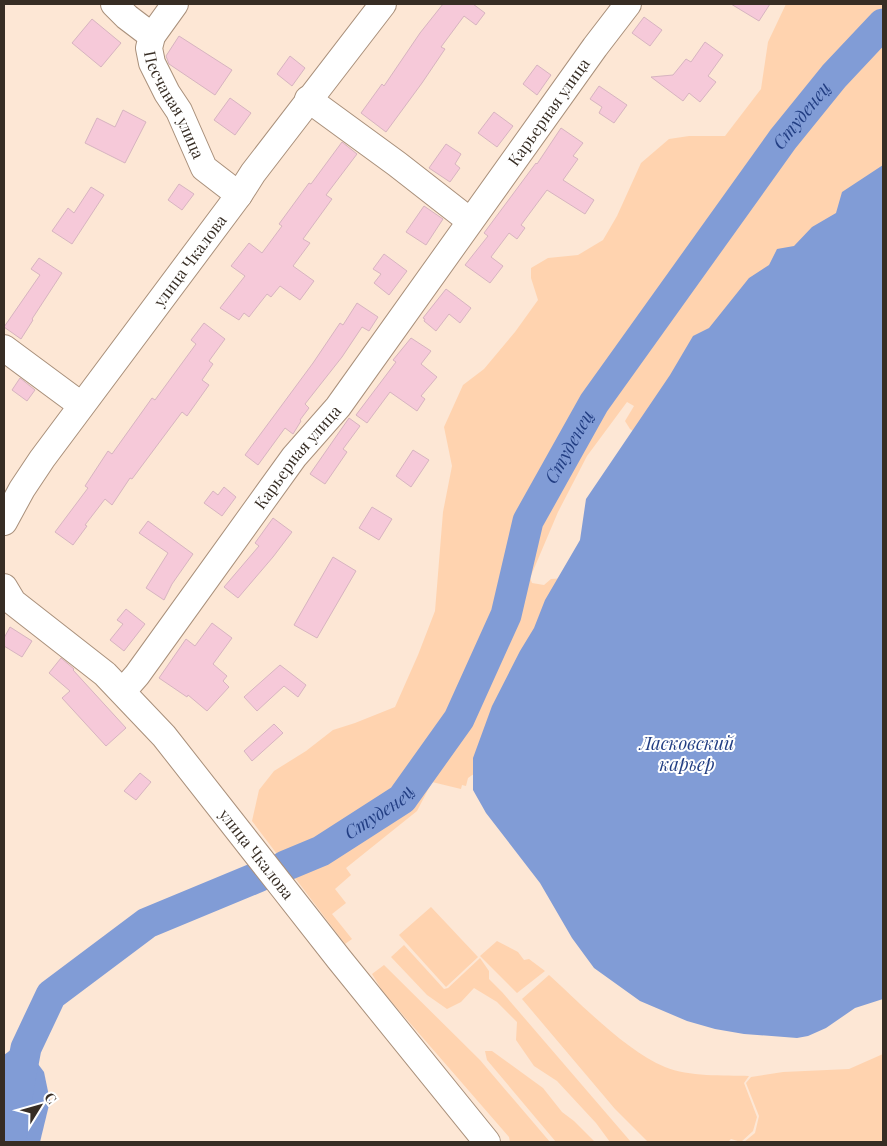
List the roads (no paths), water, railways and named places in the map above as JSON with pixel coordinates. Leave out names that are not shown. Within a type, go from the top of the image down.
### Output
[{"type":"street","points":[[114,4],[127,17],[152,36]]},
{"type":"street","name":"Песчаная улица","points":[[175,4],[152,36],[149,48],[152,64],[167,93],[179,110],[204,168],[238,194]]},
{"type":"street","name":"улица Чкалова","points":[[4,522],[22,488],[81,405],[308,99],[383,4]]},
{"type":"street","name":"Карьерная улица","points":[[123,691],[137,676],[294,457],[338,407],[598,42],[628,4]]},
{"type":"street","points":[[308,99],[397,164],[470,221]]},
{"type":"street","points":[[4,348],[81,405]]},
{"type":"street","name":"улица Чкалова","points":[[4,588],[13,602],[105,674],[164,736],[339,959],[487,1142]]},
{"type":"water","name":"Ласковский карьер","points":[[883,165],[883,999],[855,1008],[826,1028],[808,1036],[797,1038],[744,1034],[715,1029],[687,1021],[640,1001],[594,968],[572,938],[540,883],[486,813],[473,790],[473,758],[492,706],[534,628],[545,600],[580,540],[586,499],[670,375],[693,336],[709,328],[749,278],[769,265],[777,249],[794,246],[812,227],[836,213],[842,192]]},
{"type":"water","points":[[26,1048],[44,1072],[50,1101],[40,1142],[4,1142],[4,1055],[12,1049]]},
{"type":"waterway","name":"Студенец","points":[[285,866],[321,851],[402,799],[459,719],[506,615],[528,521],[594,403],[783,139],[834,76],[883,24]]},
{"type":"waterway","name":"Студенец","points":[[12,1142],[10,1133],[26,1048],[51,995],[147,923],[258,877]]}]
